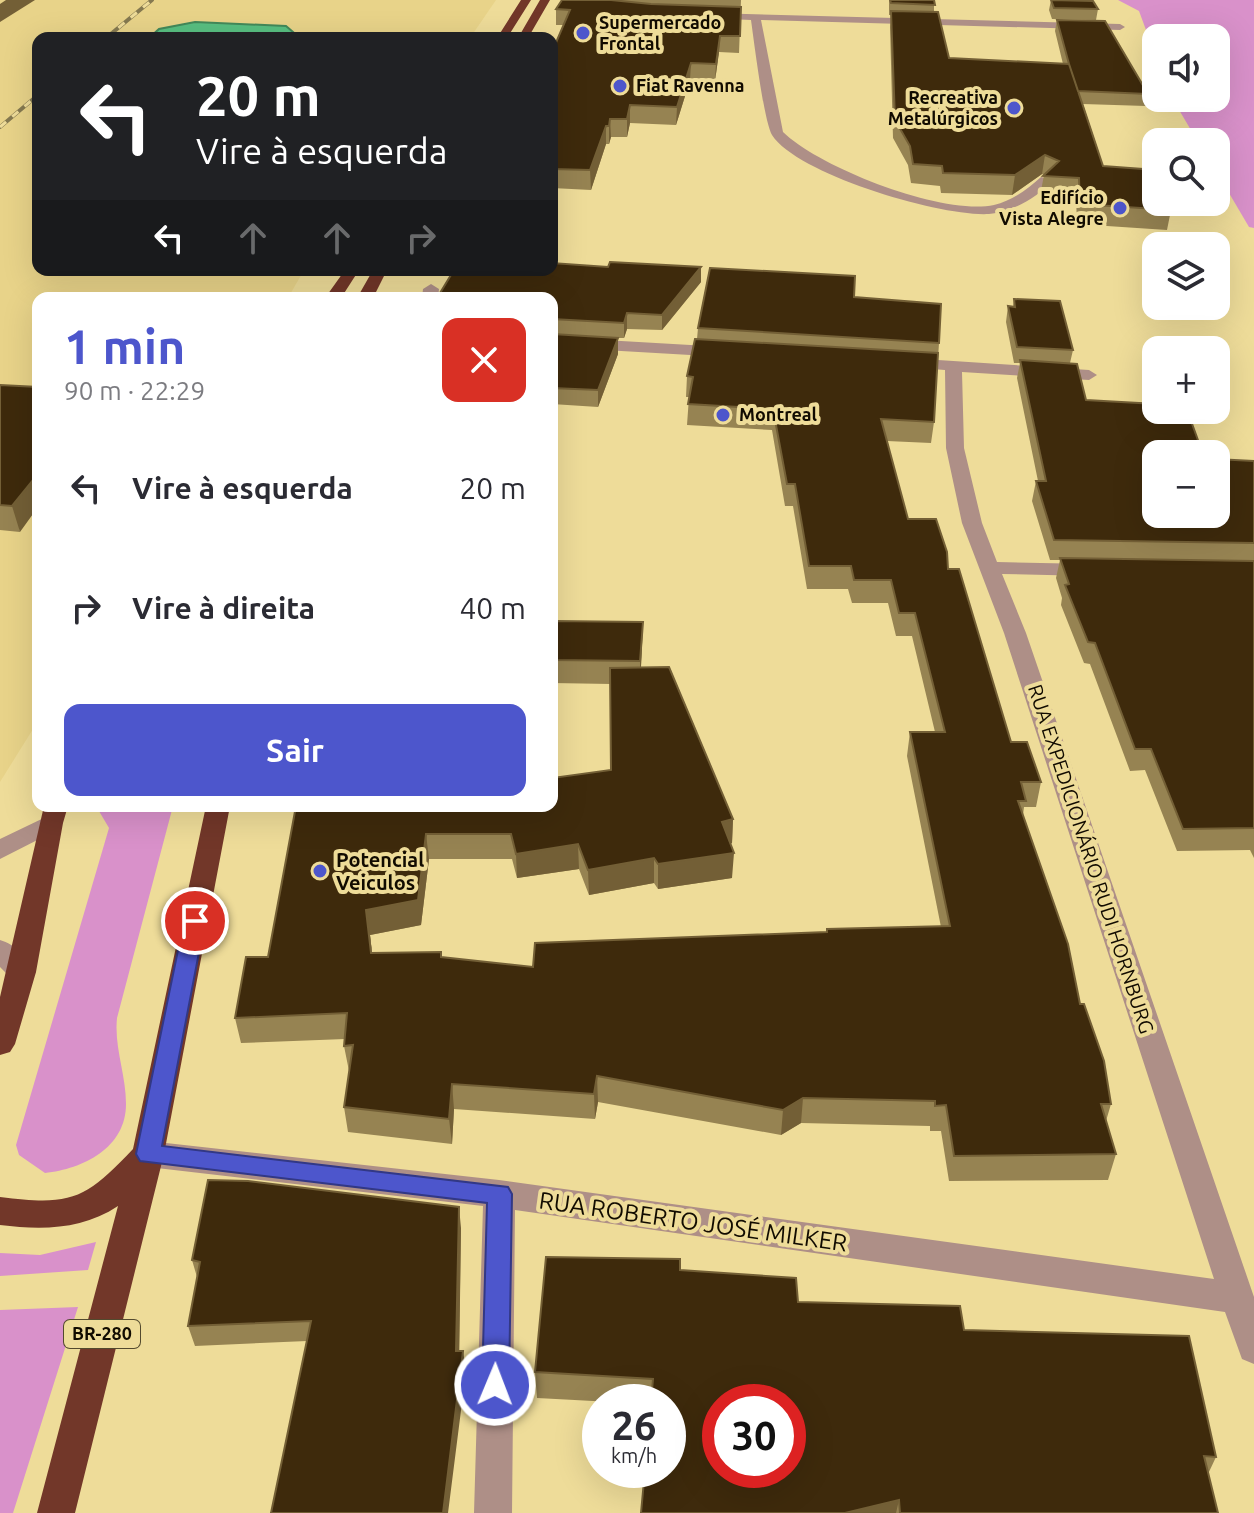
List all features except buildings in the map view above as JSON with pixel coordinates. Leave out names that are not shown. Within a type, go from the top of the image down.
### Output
[{"type":"highway","points":[[506,32],[526,0]]},
{"type":"highway","points":[[526,32],[544,1]]},
{"type":"highway","name":"BR-280","points":[[56,1513],[148,1154],[217,812]]},
{"type":"highway","points":[[0,1044],[22,972],[53,814]]},
{"type":"highway","points":[[0,1211],[29,1215],[80,1211],[107,1197],[148,1154]]},
{"type":"street","points":[[544,1],[559,4]]},
{"type":"street","points":[[696,15],[1120,27]]},
{"type":"street","points":[[755,17],[777,133],[783,142],[807,159],[938,205],[988,210],[1010,205],[1046,180]]},
{"type":"street","points":[[558,342],[737,353]]},
{"type":"street","points":[[922,364],[1089,375]]},
{"type":"street","name":"RUA EXPEDICIONÁRIO RUDI HORNBURG","points":[[953,366],[957,459],[972,523],[1015,633],[1254,1348]]},
{"type":"street","points":[[988,568],[1113,570]]},
{"type":"street","points":[[0,850],[20,842],[53,814]]},
{"type":"street","points":[[0,950],[22,972]]},
{"type":"street","name":"RUA ROBERTO JOSÉ MILKER","points":[[148,1154],[499,1194],[1237,1298]]},
{"type":"street","points":[[493,1513],[499,1194]]},
{"type":"shaded area","points":[[0,0],[496,0],[474,32],[32,32],[32,276],[301,276],[291,292],[32,292],[32,731],[0,782]]},
{"type":"shaded area","points":[[1118,0],[1254,0],[1254,228],[1249,227],[1230,195],[1230,128],[1190,128],[1180,112],[1230,112],[1230,24],[1144,24],[1139,11]]},
{"type":"shaded area","points":[[195,22],[286,26],[293,32],[156,32]]},
{"type":"shaded area","points":[[100,812],[171,812],[117,1018],[126,1104],[124,1119],[119,1133],[100,1154],[74,1167],[45,1173],[19,1155],[16,1145],[109,828]]},
{"type":"shaded area","points":[[96,1242],[88,1270],[0,1276],[0,1253],[40,1255]]},
{"type":"shaded area","points":[[78,1307],[13,1513],[0,1513],[0,1310]]},
{"type":"railway","points":[[113,32],[152,0]]},
{"type":"railway","points":[[0,127],[32,100]]},
{"type":"place","name":"Supermercado Frontal","points":[[583,33]]},
{"type":"place","name":"Fiat Ravenna","points":[[620,86]]},
{"type":"place","name":"Recreativa Metalúrgicos","points":[[1014,108]]},
{"type":"place","name":"Edifício Vista Alegre","points":[[1120,208]]},
{"type":"place","name":"Montreal","points":[[723,415]]},
{"type":"place","name":"Potencial Veiculos","points":[[320,871]]},
{"type":"route","points":[[195,921],[148,1154],[499,1194],[495,1385]]}]
